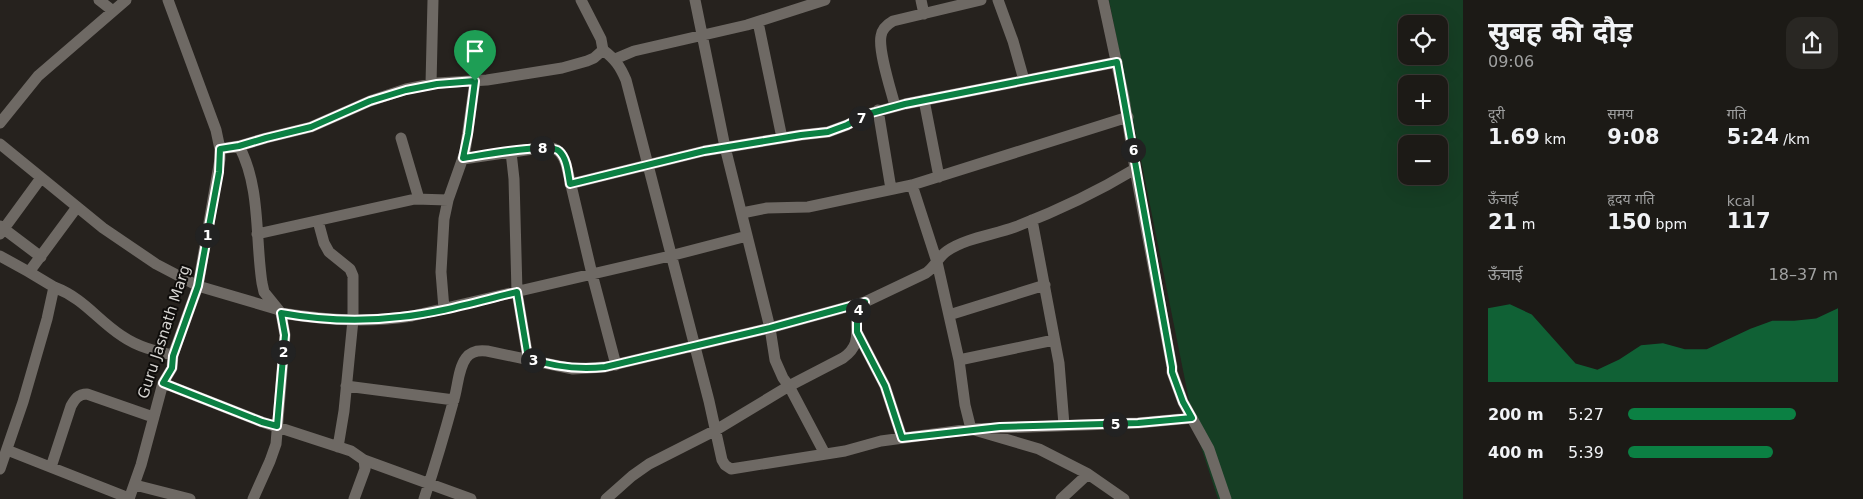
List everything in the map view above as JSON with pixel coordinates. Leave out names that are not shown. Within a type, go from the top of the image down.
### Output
[{"type":"street","points":[[99,0],[113,11]]},
{"type":"street","points":[[0,123],[38,76],[126,0]]},
{"type":"street","name":"Guru Jasnath Marg","points":[[129,498],[135,485],[163,383],[172,368],[173,356],[198,286],[219,172],[220,149],[216,130],[168,0]]},
{"type":"street","points":[[431,84],[433,0]]},
{"type":"street","points":[[580,0],[598,33],[603,50],[615,59],[621,67],[626,80],[725,466],[731,469],[845,451],[870,443],[971,429],[1138,423],[1192,418]]},
{"type":"street","points":[[695,0],[725,147],[770,328],[775,360],[782,378],[789,386],[825,454]]},
{"type":"street","points":[[615,59],[634,51],[758,22],[825,0]]},
{"type":"street","points":[[921,0],[924,14]]},
{"type":"street","points":[[895,106],[882,49],[881,37],[883,29],[888,24],[981,0]]},
{"type":"street","points":[[998,0],[1013,41],[1024,80]]},
{"type":"street","points":[[1104,0],[1128,117],[1135,169],[1172,372],[1183,402],[1209,450],[1226,499]]},
{"type":"street","points":[[758,22],[782,138]]},
{"type":"street","points":[[220,149],[239,146],[311,127],[370,101],[406,90],[431,84],[475,81],[568,67],[587,62],[603,50]]},
{"type":"street","points":[[570,184],[725,147],[828,132],[878,110],[1117,62]]},
{"type":"street","points":[[444,309],[441,272],[442,239],[448,200],[463,158],[475,81]]},
{"type":"street","points":[[924,100],[939,177]]},
{"type":"street","points":[[878,110],[891,190]]},
{"type":"street","points":[[742,213],[766,208],[808,207],[912,185],[1128,117]]},
{"type":"street","points":[[401,138],[419,198]]},
{"type":"street","points":[[0,144],[103,228],[140,255],[198,286],[279,311],[319,319],[353,320],[401,317],[444,309],[747,236]]},
{"type":"street","points":[[239,146],[249,166],[254,190],[260,268],[264,292],[279,311],[285,335],[276,444],[253,499]]},
{"type":"street","points":[[463,158],[554,147],[559,150],[563,157],[616,365]]},
{"type":"street","points":[[511,152],[514,172],[517,292],[528,358]]},
{"type":"street","points":[[424,499],[463,365],[469,354],[478,350],[528,358],[573,369],[605,367],[770,328],[865,302],[926,273],[934,268],[946,252],[958,245],[1032,220],[1109,185],[1135,169]]},
{"type":"street","points":[[40,257],[1,230],[41,178]]},
{"type":"street","points":[[912,185],[938,262],[959,360],[965,405],[971,429]]},
{"type":"street","points":[[257,234],[419,198],[448,200]]},
{"type":"street","points":[[29,272],[77,207]]},
{"type":"street","points":[[1032,220],[1059,363],[1064,425]]},
{"type":"street","points":[[318,221],[324,243],[329,252],[350,269],[353,276],[353,320],[338,447]]},
{"type":"street","points":[[0,256],[80,300],[111,328],[129,340],[147,349],[173,356]]},
{"type":"street","points":[[949,315],[1045,285]]},
{"type":"street","points":[[0,469],[23,402],[47,319],[54,287]]},
{"type":"street","points":[[606,499],[649,464],[716,430],[789,386],[832,365],[851,353],[857,340],[857,312],[865,302]]},
{"type":"street","points":[[857,332],[885,386],[902,438]]},
{"type":"street","points":[[959,360],[1054,340]]},
{"type":"street","points":[[163,383],[253,419],[351,451],[364,460],[430,482],[471,499]]},
{"type":"street","points":[[346,386],[454,400]]},
{"type":"street","points":[[50,467],[71,406],[77,397],[82,394],[153,416]]},
{"type":"street","points":[[971,429],[1040,449],[1088,474],[1124,499]]},
{"type":"street","points":[[7,450],[129,498]]},
{"type":"street","points":[[354,499],[365,469],[364,460]]},
{"type":"street","points":[[1061,499],[1088,474]]},
{"type":"street","points":[[135,485],[190,499]]},
{"type":"green space","points":[[1109,0],[1463,0],[1463,499],[1218,499],[1194,425]]},
{"type":"route","points":[[1117,62],[1172,372],[1183,402],[1192,418],[1138,423],[971,429],[917,438],[902,438],[892,402],[857,332],[857,312],[865,302],[770,328],[605,367],[586,369],[558,367],[528,358],[517,292],[401,317],[353,320],[319,319],[281,313],[285,335],[277,426],[262,422],[163,383],[172,368],[173,356],[198,286],[219,172],[220,149],[239,146],[311,127],[370,101],[419,86],[475,81],[463,158],[554,147],[559,150],[563,157],[570,184],[704,151],[828,132],[878,110],[1117,62]]}]
